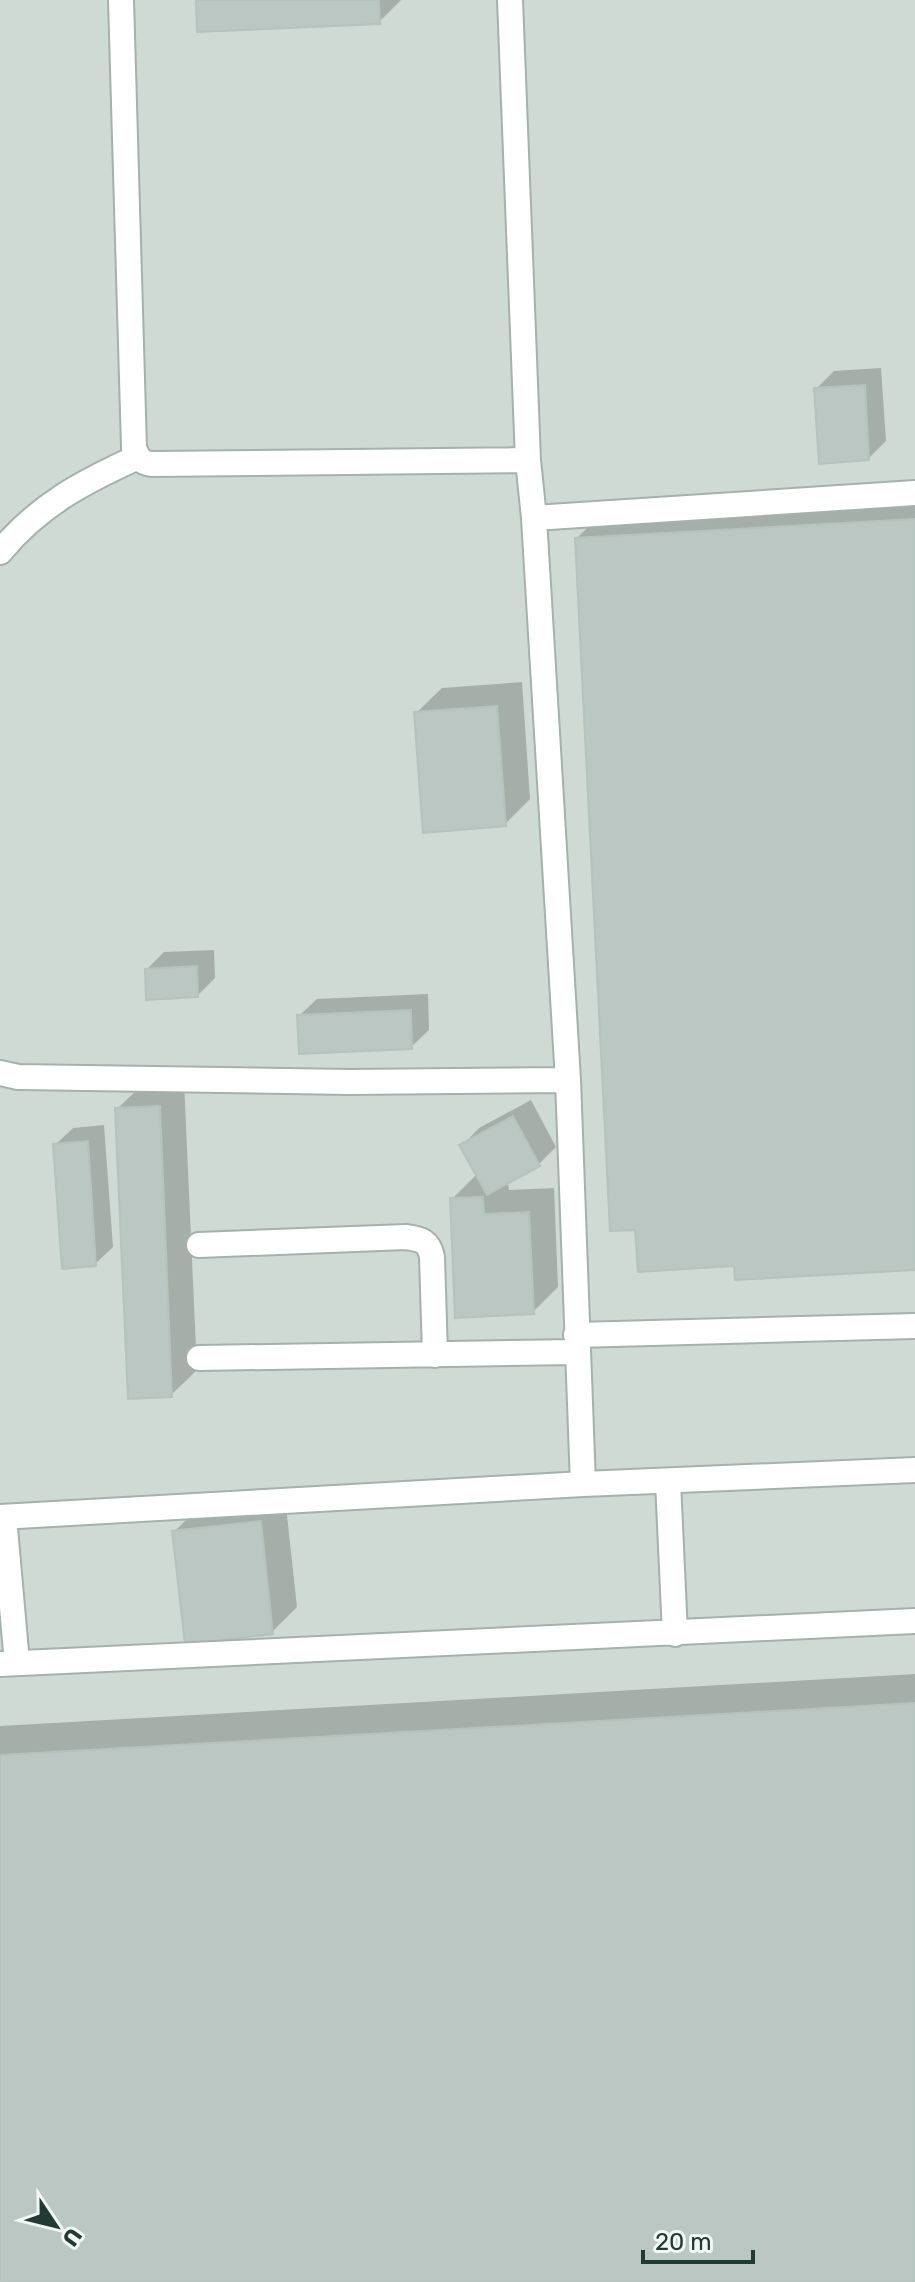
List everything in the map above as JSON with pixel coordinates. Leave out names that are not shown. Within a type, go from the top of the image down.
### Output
[{"type":"lane","points":[[121,0],[134,448],[138,457],[144,463],[152,464],[528,460]]},
{"type":"lane","points":[[510,0],[528,460],[568,1080],[583,1484]]},
{"type":"lane","points":[[0,552],[35,516],[58,498],[138,457]]},
{"type":"lane","points":[[534,518],[915,493]]},
{"type":"lane","points":[[0,1073],[18,1077],[350,1082],[568,1080]]},
{"type":"lane","points":[[199,1245],[406,1237],[422,1240],[427,1243],[432,1257],[435,1355]]},
{"type":"lane","points":[[199,1358],[435,1355],[576,1343],[915,1326]]},
{"type":"lane","points":[[915,1470],[583,1484],[2,1517],[9,1663],[915,1621]]},
{"type":"lane","points":[[668,1482],[675,1634]]},
{"type":"shaded area","points":[[0,0],[915,0],[915,2282],[0,2282]]},
{"type":"building","points":[[196,0],[379,0],[380,24],[197,32]]},
{"type":"building","points":[[865,385],[869,460],[819,464],[814,388]]},
{"type":"building","points":[[915,519],[915,1270],[735,1280],[734,1266],[638,1272],[635,1230],[610,1231],[575,538]]},
{"type":"building","points":[[497,706],[506,826],[423,833],[414,712]]},
{"type":"building","points":[[197,966],[198,997],[146,1000],[145,969]]},
{"type":"building","points":[[411,1010],[412,1049],[299,1054],[297,1015]]},
{"type":"building","points":[[160,1106],[172,1397],[128,1399],[115,1108]]},
{"type":"building","points":[[513,1116],[540,1166],[487,1195],[459,1145]]},
{"type":"building","points":[[88,1141],[96,1266],[62,1269],[53,1144]]},
{"type":"building","points":[[483,1197],[484,1214],[529,1212],[534,1314],[455,1318],[450,1198]]},
{"type":"building","points":[[261,1521],[273,1634],[185,1644],[172,1531]]},
{"type":"building","points":[[915,1703],[915,2282],[0,2282],[0,1755]]}]
